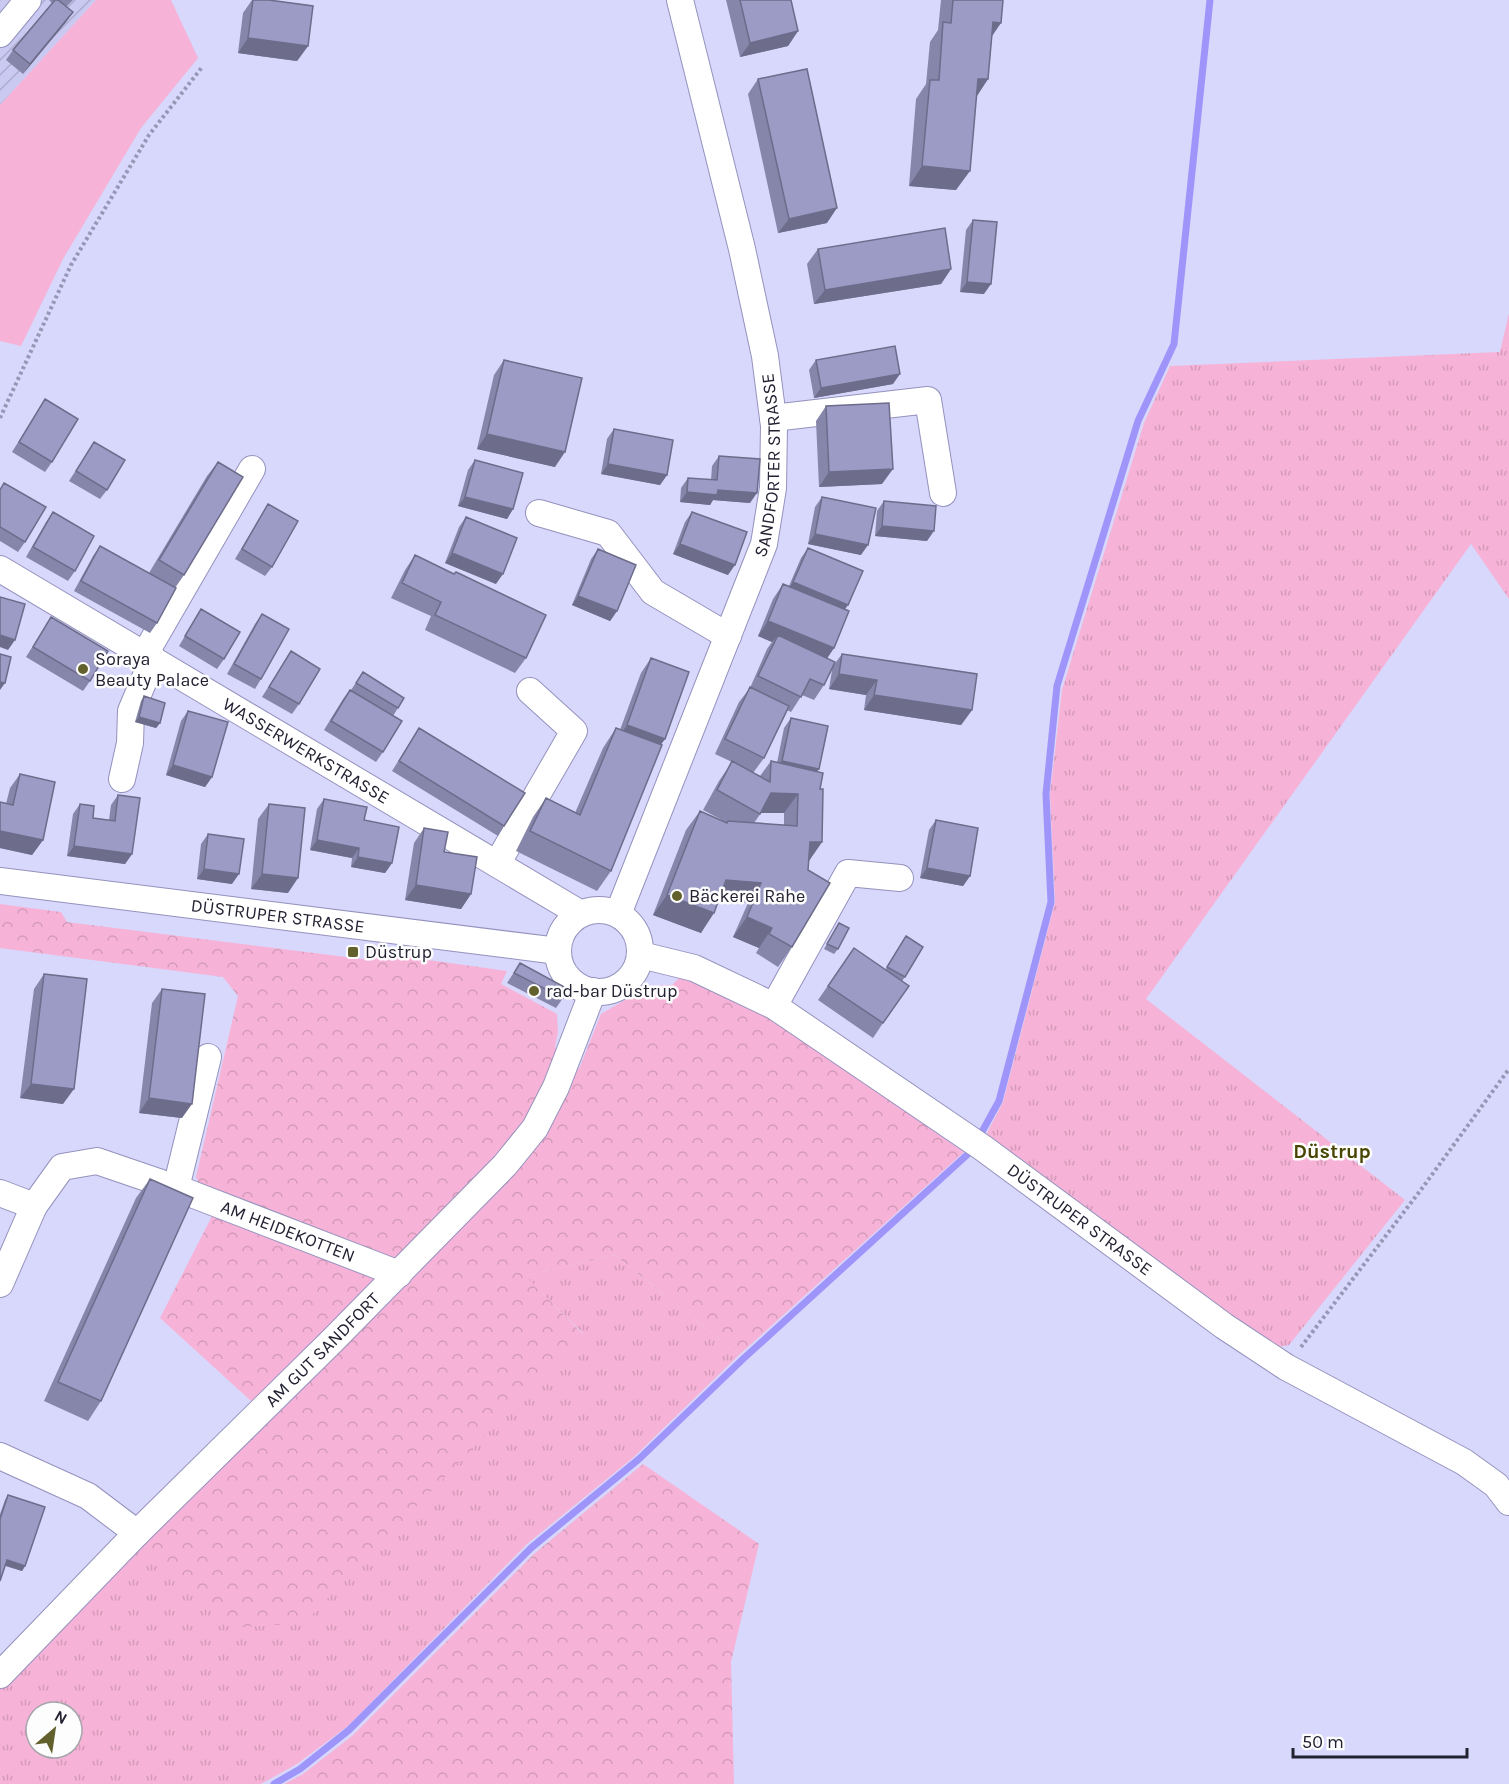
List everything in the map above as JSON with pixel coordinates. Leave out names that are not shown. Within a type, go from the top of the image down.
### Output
[{"type":"street","points":[[0,34],[28,0]]},
{"type":"street","name":"SANDFORTER STRASSE","points":[[618,914],[764,544],[773,488],[773,418],[765,356],[742,249],[680,0]]},
{"type":"street","points":[[773,418],[928,400],[943,493]]},
{"type":"street","points":[[122,779],[130,743],[131,711],[149,657],[252,469]]},
{"type":"street","points":[[539,513],[608,533],[653,592],[728,636]]},
{"type":"street","name":"WASSERWERKSTRASSE","points":[[0,569],[580,914]]},
{"type":"street","points":[[497,864],[574,731],[530,691]]},
{"type":"street","points":[[774,1006],[848,873],[900,878]]},
{"type":"street","name":"DÜSTRUPER STRASSE","points":[[0,880],[558,951]]},
{"type":"street","points":[[593,910],[606,910],[618,914],[636,931],[641,956],[637,968],[629,979],[612,989],[593,991],[582,988],[564,973],[558,951],[559,940],[564,929],[580,914],[593,910]]},
{"type":"street","name":"DÜSTRUPER STRASSE","points":[[641,956],[694,968],[774,1006],[975,1143],[1224,1326],[1286,1367],[1464,1462],[1496,1485],[1509,1502]]},
{"type":"street","name":"AM GUT SANDFORT","points":[[0,1675],[137,1533],[399,1274],[505,1165],[535,1128],[556,1087],[593,991]]},
{"type":"street","points":[[176,1188],[208,1058]]},
{"type":"street","name":"AM HEIDEKOTTEN","points":[[0,1284],[34,1206],[62,1167],[97,1161],[176,1188],[399,1274]]},
{"type":"street","points":[[0,1193],[34,1206]]},
{"type":"street","points":[[0,1456],[88,1496],[137,1533]]},
{"type":"path","points":[[0,417],[71,265],[149,135],[203,66]]},
{"type":"path","points":[[1286,1367],[1509,1070]]},
{"type":"shaded area","points":[[0,0],[96,0],[0,105]]},
{"type":"green space","points":[[96,0],[171,0],[198,58],[141,128],[63,259],[21,346],[0,341],[0,105]]},
{"type":"green space","points":[[1509,313],[1509,599],[1471,544],[1146,999],[1405,1200],[1289,1345],[1278,1347],[1231,1317],[985,1137],[1003,1102],[1055,902],[1050,794],[1062,690],[1144,423],[1170,366],[1500,352]]},
{"type":"green space","points":[[0,904],[61,912],[67,922],[362,959],[407,957],[507,971],[501,984],[557,1014],[558,1032],[555,1047],[579,1069],[601,1014],[649,986],[672,985],[681,976],[769,1017],[964,1152],[739,1355],[615,1255],[525,1276],[583,1334],[304,1623],[230,1628],[137,1533],[261,1410],[160,1318],[213,1214],[196,1177],[238,996],[223,977],[0,948]]},
{"type":"green space","points":[[615,1255],[739,1355],[634,1457],[527,1544],[348,1726],[297,1764],[261,1784],[0,1784],[0,1671],[137,1533],[583,1333],[524,1276]]},
{"type":"green space","points":[[643,1464],[759,1544],[731,1662],[734,1784],[284,1784],[303,1774],[352,1736],[535,1553]]},
{"type":"building","points":[[55,0],[73,12],[30,64],[13,50]]},
{"type":"building","points":[[253,0],[313,6],[308,46],[248,38]]},
{"type":"building","points":[[740,0],[791,0],[798,31],[750,43]]},
{"type":"building","points":[[953,0],[1003,0],[1001,23],[993,22],[988,79],[978,79],[970,171],[922,166],[930,80],[939,80],[943,22],[951,23]]},
{"type":"building","points":[[807,69],[837,208],[789,219],[758,79]]},
{"type":"building","points":[[973,220],[997,222],[991,284],[967,282]]},
{"type":"building","points":[[945,228],[951,269],[825,290],[818,249]]},
{"type":"building","points":[[895,346],[900,374],[821,388],[816,360]]},
{"type":"building","points":[[504,360],[582,378],[565,452],[487,434]]},
{"type":"building","points":[[45,399],[78,419],[52,462],[19,442]]},
{"type":"building","points":[[889,403],[893,469],[829,472],[826,406]]},
{"type":"building","points":[[614,429],[673,440],[667,475],[608,464]]},
{"type":"building","points":[[94,442],[125,460],[107,490],[76,471]]},
{"type":"building","points":[[719,456],[760,459],[757,493],[718,490],[717,495],[687,492],[688,478],[717,480]]},
{"type":"building","points":[[475,460],[523,473],[513,509],[465,497]]},
{"type":"building","points":[[218,462],[243,477],[184,575],[159,560]]},
{"type":"building","points":[[4,483],[46,507],[25,542],[0,527],[0,490]]},
{"type":"building","points":[[822,497],[876,508],[868,545],[815,534]]},
{"type":"building","points":[[884,501],[936,506],[934,531],[882,526]]},
{"type":"building","points":[[268,504],[298,521],[272,567],[242,549]]},
{"type":"building","points":[[53,512],[94,536],[75,571],[33,547]]},
{"type":"building","points":[[692,512],[747,532],[735,565],[680,544]]},
{"type":"building","points":[[466,517],[517,538],[503,574],[452,553]]},
{"type":"building","points":[[100,546],[176,588],[157,623],[81,581]]},
{"type":"building","points":[[808,548],[863,571],[848,605],[793,582]]},
{"type":"building","points":[[598,549],[636,565],[617,611],[578,596]]},
{"type":"building","points":[[415,555],[546,615],[526,658],[435,615],[441,602],[402,583]]},
{"type":"building","points":[[783,584],[849,611],[834,648],[768,621]]},
{"type":"building","points":[[0,597],[25,604],[15,640],[0,635]]},
{"type":"building","points":[[201,609],[240,632],[224,659],[185,636]]},
{"type":"building","points":[[262,614],[289,629],[261,679],[234,664]]},
{"type":"building","points":[[51,617],[108,651],[90,681],[33,647]]},
{"type":"building","points":[[778,635],[835,662],[824,685],[810,679],[801,697],[758,676]]},
{"type":"building","points":[[291,651],[320,669],[299,704],[269,687]]},
{"type":"building","points":[[0,654],[11,657],[5,683],[0,682]]},
{"type":"building","points":[[842,654],[977,674],[972,710],[874,695],[877,680],[839,674]]},
{"type":"building","points":[[651,658],[689,672],[665,739],[627,725]]},
{"type":"building","points":[[363,672],[404,698],[398,708],[356,683]]},
{"type":"building","points":[[750,687],[789,706],[764,758],[725,739]]},
{"type":"building","points":[[350,690],[402,721],[383,752],[331,721]]},
{"type":"building","points":[[144,696],[165,703],[160,723],[139,717]]},
{"type":"building","points":[[188,711],[228,722],[212,777],[173,765]]},
{"type":"building","points":[[791,718],[828,726],[819,769],[782,761]]},
{"type":"building","points":[[419,728],[525,793],[504,826],[399,761]]},
{"type":"building","points":[[616,728],[662,745],[611,871],[530,831],[546,798],[580,815]]},
{"type":"building","points":[[732,761],[770,782],[771,761],[823,773],[820,789],[823,789],[822,842],[810,842],[808,870],[830,883],[792,947],[769,934],[772,928],[747,917],[761,883],[726,880],[714,913],[667,895],[700,811],[727,823],[728,821],[797,826],[798,794],[771,793],[760,814],[717,790]]},
{"type":"building","points":[[20,774],[55,782],[43,840],[0,831],[0,802],[13,805]]},
{"type":"building","points":[[118,795],[140,798],[132,854],[74,846],[80,804],[94,806],[93,818],[115,821]]},
{"type":"building","points":[[324,799],[367,807],[364,820],[399,827],[392,863],[358,857],[359,848],[317,840]]},
{"type":"building","points":[[269,804],[305,808],[298,878],[262,874]]},
{"type":"building","points":[[936,820],[978,828],[970,876],[927,868]]},
{"type":"building","points":[[424,828],[448,832],[444,852],[477,857],[471,894],[416,885]]},
{"type":"building","points":[[208,834],[244,839],[239,874],[204,869]]},
{"type":"building","points":[[839,923],[849,928],[838,949],[827,944]]},
{"type":"building","points":[[906,936],[923,947],[905,977],[887,967]]},
{"type":"building","points":[[854,948],[909,986],[883,1023],[828,986]]},
{"type":"building","points":[[520,963],[568,989],[563,998],[514,973]]},
{"type":"building","points":[[44,974],[87,979],[74,1089],[31,1084]]},
{"type":"building","points":[[162,989],[205,994],[192,1104],[149,1098]]},
{"type":"building","points":[[150,1179],[193,1198],[101,1401],[58,1382]]},
{"type":"building","points":[[8,1495],[45,1507],[25,1566],[7,1560],[0,1581],[0,1519]]},
{"type":"waterway","points":[[978,1139],[999,1101],[1051,902],[1046,794],[1057,686],[1138,421],[1174,344],[1210,0]]},
{"type":"waterway","points":[[274,1784],[300,1769],[349,1730],[531,1548],[639,1459],[743,1359],[972,1148]]},
{"type":"place","name":"Soraya Beauty Palace","points":[[83,669]]},
{"type":"place","name":"Bäckerei Rahe","points":[[677,896]]},
{"type":"place","name":"Düstrup","points":[[353,952]]},
{"type":"place","name":"rad-bar Düstrup","points":[[534,991]]},
{"type":"district","name":"Düstrup","points":[[1332,1151]]}]
